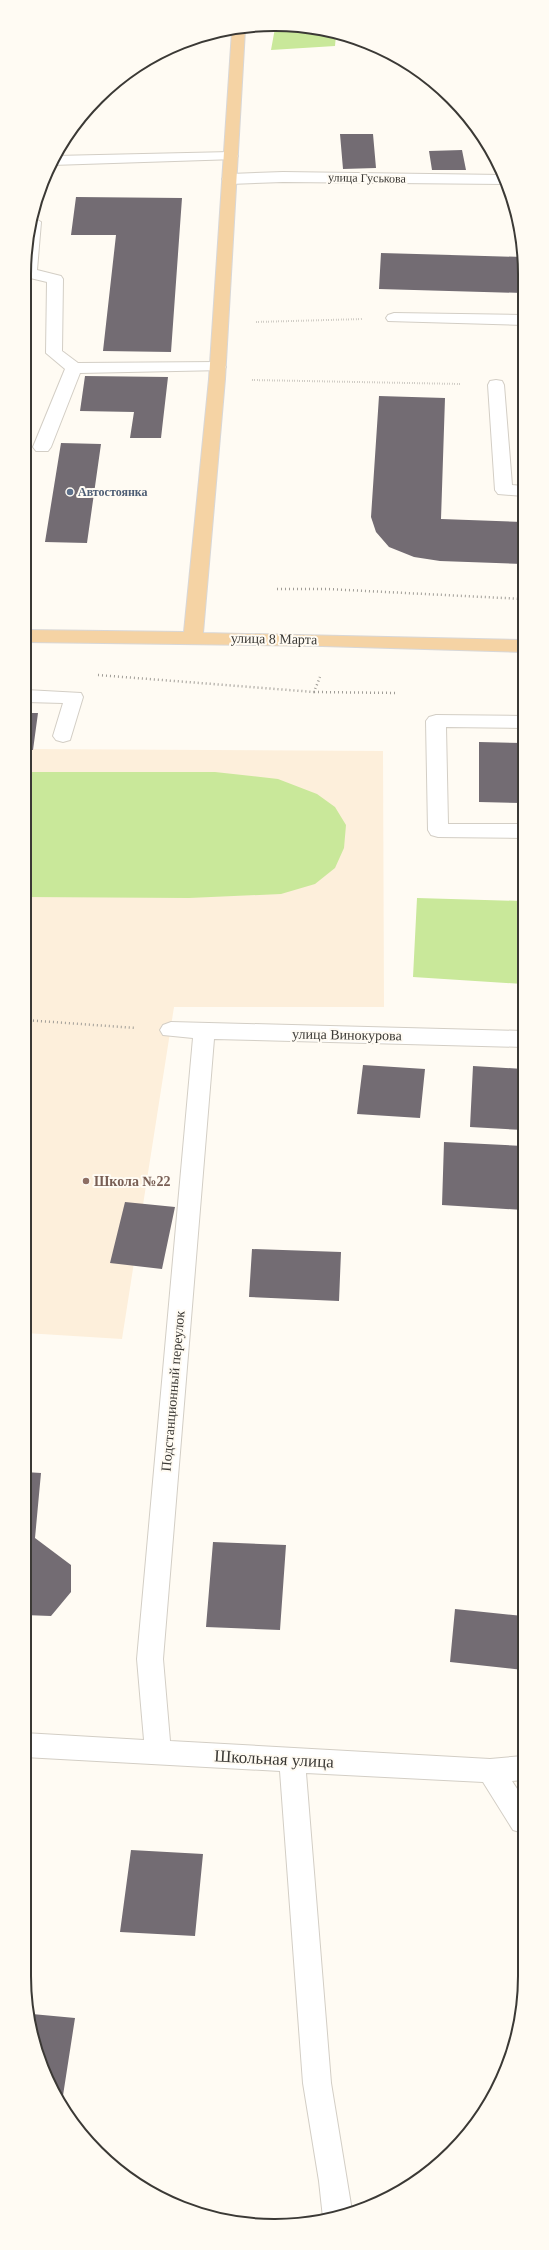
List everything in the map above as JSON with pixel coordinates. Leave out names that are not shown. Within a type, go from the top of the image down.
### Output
[{"type":"main road","points":[[193,638],[218,373],[239,34]]},
{"type":"main road","name":"улица 8 Марта","points":[[31,636],[193,638],[518,646]]},
{"type":"street","points":[[60,161],[231,156]]},
{"type":"street","name":"улица Гуськова","points":[[230,179],[283,177],[499,180]]},
{"type":"street","points":[[31,273],[55,279],[54,353],[74,368],[218,373]]},
{"type":"street","points":[[394,318],[518,320]]},
{"type":"street","points":[[42,447],[74,368]]},
{"type":"street","points":[[496,385],[504,490],[518,491]]},
{"type":"street","points":[[31,696],[74,697],[63,736]]},
{"type":"street","points":[[518,722],[436,721],[438,830],[518,831]]},
{"type":"street","name":"улица Винокурова","points":[[171,1030],[518,1039]]},
{"type":"street","name":"Подстанционный переулок","points":[[158,1751],[150,1659],[204,1031]]},
{"type":"street","name":"Школьная улица","points":[[31,1745],[158,1751],[490,1771],[518,1768]]},
{"type":"street","points":[[292,1760],[318,2083],[334,2181],[337,2211]]},
{"type":"street","points":[[490,1771],[518,1813]]},
{"type":"path","points":[[221,322],[394,318]]},
{"type":"path","points":[[218,373],[496,385]]},
{"type":"path","points":[[277,589],[327,589],[518,599]]},
{"type":"path","points":[[94,674],[314,692],[398,693]]},
{"type":"path","points":[[314,692],[320,677]]},
{"type":"path","points":[[31,1020],[171,1030]]},
{"type":"shaded area","name":"Школа №22","points":[[31,749],[383,751],[384,1007],[174,1007],[122,1339],[31,1333]]},
{"type":"green space","points":[[274,31],[306,33],[336,39],[335,46],[271,50]]},
{"type":"green space","points":[[31,772],[215,772],[278,779],[317,794],[335,807],[346,825],[344,848],[335,868],[315,884],[281,894],[189,898],[31,897]]},
{"type":"green space","points":[[417,898],[518,901],[518,984],[413,977]]},
{"type":"building","points":[[340,134],[373,134],[376,168],[343,169]]},
{"type":"building","points":[[462,150],[466,170],[432,170],[429,151]]},
{"type":"building","points":[[76,197],[182,198],[171,352],[103,351],[116,235],[71,235]]},
{"type":"building","points":[[381,253],[517,257],[518,293],[379,289]]},
{"type":"building","points":[[85,376],[168,377],[161,438],[130,438],[134,412],[80,411]]},
{"type":"building","points":[[379,396],[445,398],[441,519],[518,522],[518,564],[440,561],[414,557],[389,547],[376,532],[371,517]]},
{"type":"building","points":[[61,443],[101,444],[87,543],[45,542]]},
{"type":"building","points":[[31,713],[38,713],[33,750],[31,750]]},
{"type":"building","points":[[479,742],[518,743],[518,803],[479,802]]},
{"type":"building","points":[[363,1065],[425,1069],[420,1118],[357,1114]]},
{"type":"building","points":[[473,1066],[518,1069],[518,1130],[470,1127]]},
{"type":"building","points":[[444,1142],[518,1146],[518,1210],[442,1205]]},
{"type":"building","points":[[125,1202],[175,1207],[162,1269],[110,1263]]},
{"type":"building","points":[[252,1249],[341,1252],[339,1301],[249,1297]]},
{"type":"building","points":[[31,1472],[41,1473],[35,1538],[71,1565],[71,1592],[51,1616],[31,1615]]},
{"type":"building","points":[[213,1542],[286,1545],[280,1630],[206,1627]]},
{"type":"building","points":[[455,1609],[518,1615],[518,1669],[450,1662]]},
{"type":"building","points":[[131,1850],[203,1854],[195,1936],[120,1932]]},
{"type":"building","points":[[34,2014],[75,2018],[63,2095],[56,2083],[44,2054],[39,2039]]},
{"type":"place","name":"Автостоянка","points":[[70,492]]},
{"type":"place","name":"Школа №22","points":[[86,1181]]}]
